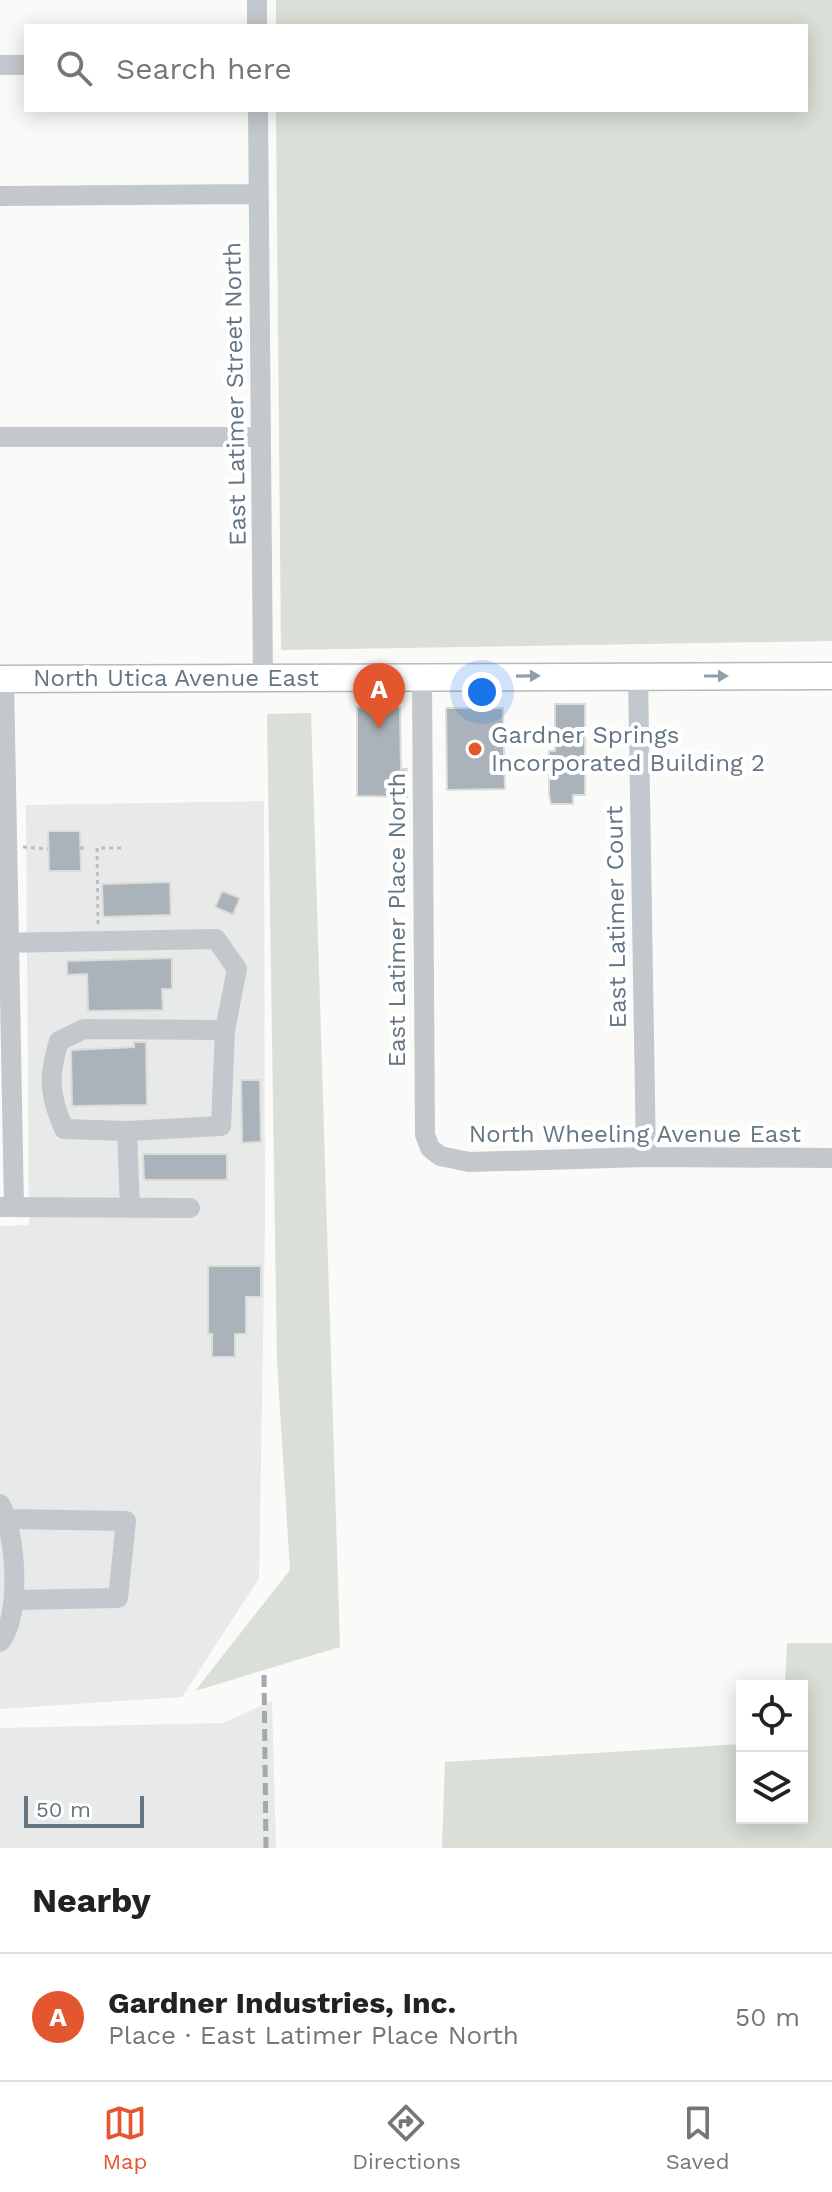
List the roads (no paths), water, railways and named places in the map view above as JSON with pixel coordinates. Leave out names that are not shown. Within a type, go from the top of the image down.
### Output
[{"type":"main road","name":"North Utica Avenue East","points":[[2,679],[832,676]]},
{"type":"street","points":[[257,0],[257,24]]},
{"type":"street","points":[[0,65],[24,65]]},
{"type":"street","name":"East Latimer Street North","points":[[258,112],[263,678]]},
{"type":"street","points":[[0,196],[259,194]]},
{"type":"street","points":[[0,437],[261,437]]},
{"type":"street","name":"East Latimer Court","points":[[638,675],[646,1157]]},
{"type":"street","name":"East Latimer Place North","points":[[422,677],[425,1135],[430,1148],[440,1156]]},
{"type":"street","points":[[2,679],[6,1072],[4,1211],[190,1208]]},
{"type":"street","points":[[4,943],[216,939],[237,969],[225,1030],[221,1126],[127,1131],[64,1129],[51,1100],[52,1064],[59,1041],[84,1029],[225,1030]]},
{"type":"street","points":[[127,1131],[130,1208]]},
{"type":"street","name":"North Wheeling Avenue East","points":[[440,1156],[469,1162],[646,1157],[832,1158]]},
{"type":"street","points":[[0,1642],[5,1637],[14,1600],[6,1576],[4,1512],[126,1521],[118,1598],[14,1600]]},
{"type":"railway","points":[[264,1675],[266,1848]]},
{"type":"place","name":"Gardner Industries, Inc.","points":[[379,729]]},
{"type":"place","name":"Gardner Springs Incorporated Building 2","points":[[475,749]]}]
